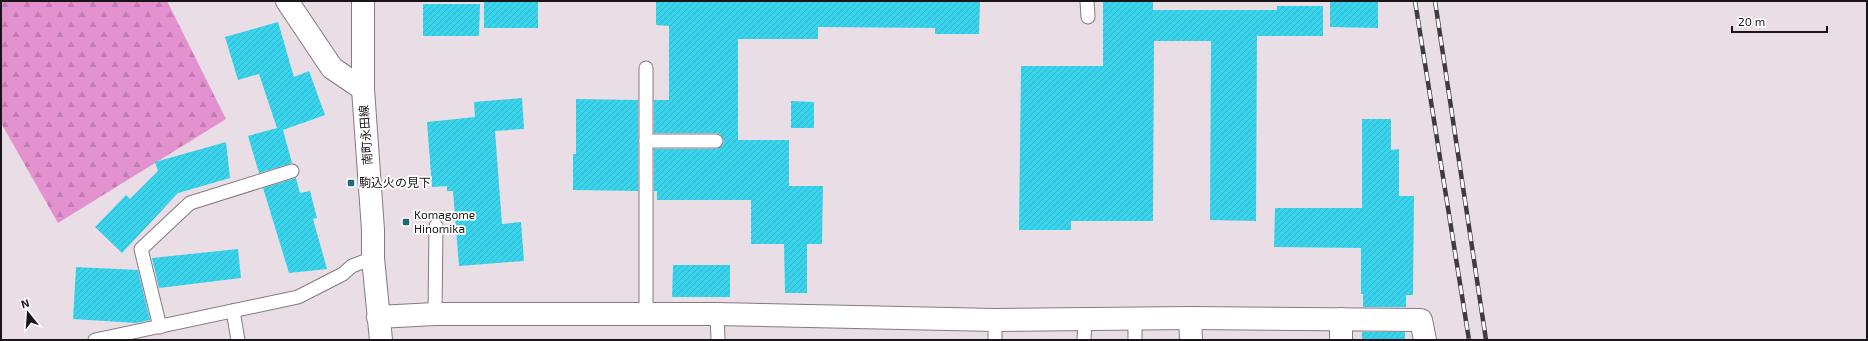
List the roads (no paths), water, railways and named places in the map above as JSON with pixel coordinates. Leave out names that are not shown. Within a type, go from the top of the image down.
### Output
[{"type":"street","points":[[287,1],[332,68],[363,89]]},
{"type":"street","name":"南町永田線","points":[[363,1],[363,89],[373,230],[373,258],[381,340]]},
{"type":"street","points":[[378,318],[435,314],[718,314],[995,330],[1135,330],[1190,318],[1341,329],[1421,320],[1425,340]]},
{"type":"street","points":[[1190,318],[1191,340]]},
{"type":"lane","points":[[1088,1],[1088,17]]},
{"type":"lane","points":[[646,68],[646,315]]},
{"type":"lane","points":[[646,141],[716,141]]},
{"type":"lane","points":[[160,327],[141,249],[190,203],[292,171]]},
{"type":"lane","points":[[435,314],[436,226]]},
{"type":"lane","points":[[95,340],[298,297],[343,274],[352,266],[373,258]]},
{"type":"lane","points":[[233,311],[238,340]]},
{"type":"lane","points":[[718,314],[718,340]]},
{"type":"railway","points":[[1415,1],[1469,340]]},
{"type":"railway","points":[[1435,1],[1486,340]]},
{"type":"place","name":"駒込火の見下","points":[[351,183]]},
{"type":"place","name":"Komagome Hinomika","points":[[406,222]]}]
